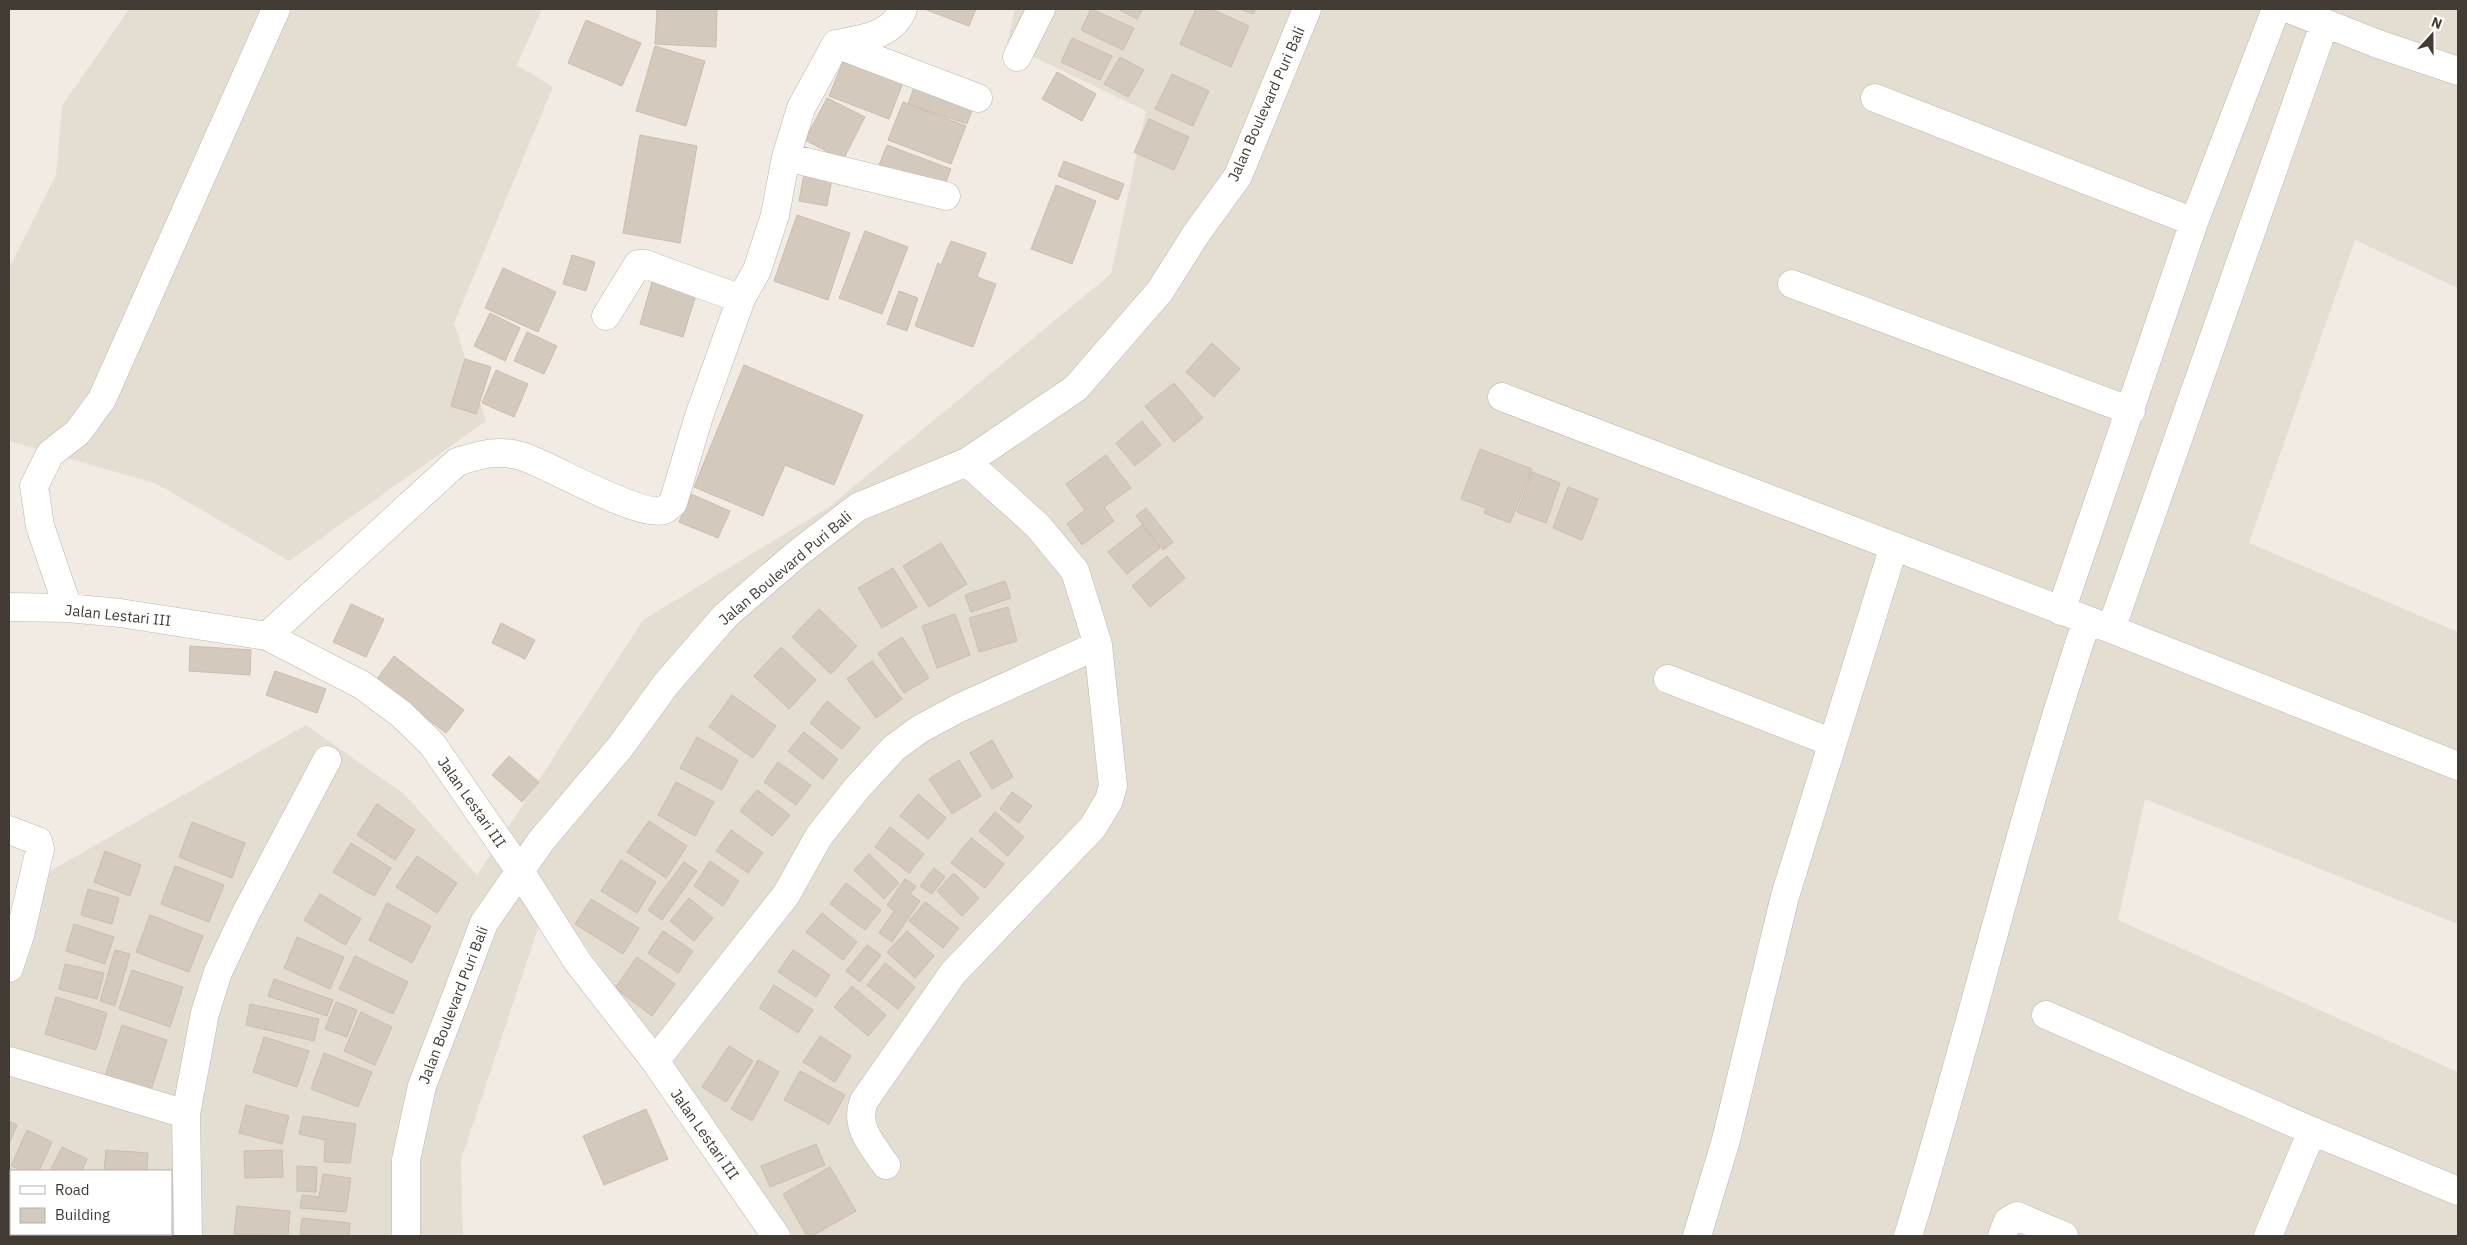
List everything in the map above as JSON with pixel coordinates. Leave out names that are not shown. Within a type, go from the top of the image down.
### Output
[{"type":"street","points":[[68,608],[40,526],[34,486],[50,454],[78,432],[102,399],[276,9]]},
{"type":"street","points":[[836,44],[872,38],[900,17],[903,9]]},
{"type":"street","points":[[1017,57],[1041,9]]},
{"type":"street","name":"Jalan Boulevard Puri Bali","points":[[406,1236],[406,1160],[422,1086],[484,923],[541,841],[621,746],[666,684],[726,615],[798,553],[858,507],[966,462],[1076,388],[1160,291],[1196,234],[1238,176],[1307,9]]},
{"type":"street","points":[[2062,611],[2194,222],[2276,9]]},
{"type":"street","points":[[2289,9],[2324,25],[2458,71]]},
{"type":"street","points":[[1908,1236],[1944,1121],[2022,838],[2099,624],[2324,25]]},
{"type":"street","points":[[836,44],[978,98]]},
{"type":"street","points":[[267,636],[457,462],[471,457],[495,452],[521,456],[596,491],[652,511],[664,510],[673,503],[699,416],[741,299],[757,270],[775,215],[786,158],[801,108],[836,44]]},
{"type":"street","points":[[1875,98],[2194,222]]},
{"type":"street","points":[[786,158],[946,196]]},
{"type":"street","points":[[606,316],[638,264],[645,264],[741,299]]},
{"type":"street","points":[[1792,284],[2131,411]]},
{"type":"street","points":[[1502,398],[2099,624],[2458,766]]},
{"type":"street","points":[[886,1165],[863,1130],[860,1109],[864,1101],[953,973],[1093,827],[1109,800],[1113,786],[1098,645],[1074,571],[1038,526],[966,462]]},
{"type":"street","points":[[1698,1236],[1726,1140],[1784,896],[1894,546]]},
{"type":"street","name":"Jalan Lestari III","points":[[9,607],[68,608],[178,621],[267,636],[362,685],[401,714],[432,744],[520,871],[577,961],[655,1061],[776,1236]]},
{"type":"street","points":[[655,1061],[786,895],[819,836],[857,788],[894,748],[920,729],[959,708],[1098,645]]},
{"type":"street","points":[[1668,679],[1831,742]]},
{"type":"street","points":[[188,1236],[186,1114],[205,1013],[218,972],[246,913],[327,760]]},
{"type":"street","points":[[9,830],[32,837],[38,841],[40,849],[20,935],[9,968]]},
{"type":"street","points":[[2046,1015],[2312,1132],[2458,1190]]},
{"type":"street","points":[[9,1061],[186,1114]]},
{"type":"street","points":[[2268,1236],[2312,1132]]},
{"type":"street","points":[[2002,1236],[2008,1221],[2017,1216],[2064,1236]]},
{"type":"shaded area","points":[[129,9],[542,9],[517,65],[553,87],[454,323],[486,421],[289,561],[157,484],[9,441],[9,268],[56,175],[62,106]]},
{"type":"shaded area","points":[[1015,9],[2458,9],[2458,288],[2355,240],[2249,543],[2458,632],[2458,924],[2145,799],[2118,920],[2458,1072],[2458,1236],[793,1236],[549,895],[461,1160],[463,1236],[9,1236],[9,922],[35,927],[43,875],[306,725],[404,794],[477,875],[643,620],[829,507],[1111,274],[1146,111],[1007,44]]},
{"type":"building","points":[[657,9],[717,9],[716,47],[655,44]]},
{"type":"building","points":[[924,9],[976,9],[969,26]]},
{"type":"building","points":[[1091,9],[1134,28],[1123,50],[1081,30]]},
{"type":"building","points":[[1118,9],[1143,9],[1137,19]]},
{"type":"building","points":[[1196,9],[1211,9],[1249,26],[1231,67],[1180,44]]},
{"type":"building","points":[[1240,9],[1256,9],[1253,14]]},
{"type":"building","points":[[586,20],[641,43],[622,86],[568,63]]},
{"type":"building","points":[[1072,38],[1112,56],[1100,80],[1061,62]]},
{"type":"building","points":[[655,46],[705,61],[686,126],[636,111]]},
{"type":"building","points":[[847,52],[906,75],[889,119],[829,96]]},
{"type":"building","points":[[1120,57],[1144,70],[1128,97],[1104,84]]},
{"type":"building","points":[[1057,72],[1096,94],[1082,121],[1042,99]]},
{"type":"building","points":[[1172,74],[1209,91],[1193,126],[1155,109]]},
{"type":"building","points":[[917,79],[976,99],[967,124],[908,104]]},
{"type":"building","points":[[827,98],[865,117],[843,160],[805,140]]},
{"type":"building","points":[[903,102],[966,126],[951,164],[888,140]]},
{"type":"building","points":[[1149,119],[1189,137],[1174,170],[1134,152]]},
{"type":"building","points":[[640,135],[697,146],[680,243],[623,233]]},
{"type":"building","points":[[887,145],[951,169],[943,189],[879,165]]},
{"type":"building","points":[[1064,161],[1124,184],[1118,200],[1058,176]]},
{"type":"building","points":[[805,168],[833,173],[827,206],[799,201]]},
{"type":"building","points":[[1056,185],[1096,201],[1072,264],[1031,249]]},
{"type":"building","points":[[797,215],[850,233],[828,300],[774,281]]},
{"type":"building","points":[[865,231],[908,247],[882,314],[839,298]]},
{"type":"building","points":[[951,241],[986,253],[977,277],[996,284],[973,347],[915,326],[938,263],[941,265]]},
{"type":"building","points":[[572,255],[595,262],[586,291],[563,284]]},
{"type":"building","points":[[503,268],[556,292],[538,332],[485,308]]},
{"type":"building","points":[[652,282],[696,295],[683,337],[640,324]]},
{"type":"building","points":[[899,291],[918,298],[907,331],[887,324]]},
{"type":"building","points":[[490,313],[520,328],[505,361],[474,346]]},
{"type":"building","points":[[527,332],[557,346],[544,374],[514,361]]},
{"type":"building","points":[[1212,343],[1240,369],[1214,397],[1186,372]]},
{"type":"building","points":[[465,359],[491,367],[476,414],[451,406]]},
{"type":"building","points":[[744,365],[863,415],[834,485],[785,465],[763,516],[694,487]]},
{"type":"building","points":[[496,370],[528,384],[514,417],[482,403]]},
{"type":"building","points":[[1174,383],[1203,418],[1174,442],[1145,406]]},
{"type":"building","points":[[1142,421],[1161,445],[1135,466],[1116,443]]},
{"type":"building","points":[[1480,449],[1532,469],[1510,523],[1484,513],[1486,508],[1461,499]]},
{"type":"building","points":[[1106,455],[1131,488],[1104,507],[1114,521],[1082,545],[1067,524],[1085,510],[1066,484]]},
{"type":"building","points":[[1532,472],[1560,483],[1546,523],[1517,512]]},
{"type":"building","points":[[1568,487],[1598,499],[1582,540],[1553,528]]},
{"type":"building","points":[[691,494],[730,511],[718,538],[679,522]]},
{"type":"building","points":[[1146,508],[1173,542],[1163,550],[1136,516]]},
{"type":"building","points":[[1142,525],[1160,548],[1127,574],[1108,552]]},
{"type":"building","points":[[941,543],[967,584],[929,607],[903,566]]},
{"type":"building","points":[[1167,556],[1185,578],[1150,607],[1132,586]]},
{"type":"building","points":[[893,568],[917,607],[882,628],[858,588]]},
{"type":"building","points":[[1005,581],[1011,598],[971,612],[965,595]]},
{"type":"building","points":[[351,604],[384,619],[366,657],[333,642]]},
{"type":"building","points":[[1008,607],[1017,641],[979,652],[969,618]]},
{"type":"building","points":[[819,609],[857,646],[831,674],[792,637]]},
{"type":"building","points":[[955,614],[970,655],[937,668],[922,626]]},
{"type":"building","points":[[501,623],[535,640],[525,659],[492,643]]},
{"type":"building","points":[[902,637],[929,678],[904,693],[878,653]]},
{"type":"building","points":[[190,646],[251,650],[250,675],[189,671]]},
{"type":"building","points":[[781,647],[816,680],[789,709],[754,676]]},
{"type":"building","points":[[394,656],[464,710],[446,733],[376,680]]},
{"type":"building","points":[[872,661],[902,699],[876,718],[847,679]]},
{"type":"building","points":[[275,671],[326,689],[317,713],[266,695]]},
{"type":"building","points":[[732,695],[776,726],[753,758],[709,727]]},
{"type":"building","points":[[827,701],[860,728],[842,749],[810,723]]},
{"type":"building","points":[[804,732],[838,759],[823,779],[788,751]]},
{"type":"building","points":[[697,737],[738,760],[722,790],[680,768]]},
{"type":"building","points":[[992,740],[1013,777],[992,789],[970,753]]},
{"type":"building","points":[[509,756],[539,782],[522,802],[492,775]]},
{"type":"building","points":[[959,760],[981,796],[952,814],[929,779]]},
{"type":"building","points":[[778,762],[811,785],[796,805],[764,782]]},
{"type":"building","points":[[676,782],[714,802],[695,836],[658,815]]},
{"type":"building","points":[[757,790],[790,815],[772,836],[740,811]]},
{"type":"building","points":[[1012,792],[1032,806],[1019,823],[1000,809]]},
{"type":"building","points":[[918,794],[946,818],[928,839],[900,816]]},
{"type":"building","points":[[377,804],[415,830],[395,860],[357,835]]},
{"type":"building","points":[[995,812],[1024,837],[1008,856],[979,831]]},
{"type":"building","points":[[649,821],[687,846],[666,878],[627,852]]},
{"type":"building","points":[[192,822],[245,843],[232,878],[179,857]]},
{"type":"building","points":[[890,827],[924,854],[909,873],[875,847]]},
{"type":"building","points":[[731,830],[763,853],[748,873],[716,851]]},
{"type":"building","points":[[971,838],[1004,864],[985,888],[951,863]]},
{"type":"building","points":[[351,843],[391,868],[374,896],[333,872]]},
{"type":"building","points":[[105,851],[141,865],[130,896],[94,882]]},
{"type":"building","points":[[869,854],[899,883],[884,899],[854,870]]},
{"type":"building","points":[[417,856],[457,883],[437,913],[396,887]]},
{"type":"building","points":[[621,860],[656,882],[637,913],[601,891]]},
{"type":"building","points":[[710,861],[739,881],[723,906],[694,886]]},
{"type":"building","points":[[684,862],[697,871],[662,920],[648,910]]},
{"type":"building","points":[[175,866],[224,885],[209,922],[161,904]]},
{"type":"building","points":[[934,868],[945,877],[932,894],[920,886]]},
{"type":"building","points":[[954,873],[979,898],[962,916],[937,891]]},
{"type":"building","points":[[905,879],[916,886],[910,894],[920,901],[892,942],[879,933],[894,911],[887,905]]},
{"type":"building","points":[[846,883],[881,910],[865,930],[830,904]]},
{"type":"building","points":[[88,889],[119,898],[112,924],[81,915]]},
{"type":"building","points":[[320,894],[361,919],[345,945],[304,920]]},
{"type":"building","points":[[689,898],[713,918],[694,941],[670,921]]},
{"type":"building","points":[[591,899],[639,928],[623,954],[575,924]]},
{"type":"building","points":[[925,902],[959,928],[943,948],[909,921]]},
{"type":"building","points":[[387,903],[431,926],[412,963],[369,940]]},
{"type":"building","points":[[822,913],[857,942],[843,960],[806,932]]},
{"type":"building","points":[[150,915],[203,936],[189,972],[136,952]]},
{"type":"building","points":[[74,924],[114,937],[105,964],[66,951]]},
{"type":"building","points":[[663,931],[693,951],[678,973],[648,953]]},
{"type":"building","points":[[907,931],[934,956],[915,978],[887,952]]},
{"type":"building","points":[[297,937],[344,957],[330,989],[284,968]]},
{"type":"building","points":[[867,945],[881,955],[860,982],[846,971]]},
{"type":"building","points":[[115,950],[130,954],[115,1006],[100,1001]]},
{"type":"building","points":[[793,950],[830,975],[816,997],[778,972]]},
{"type":"building","points":[[355,956],[408,982],[393,1014],[339,989]]},
{"type":"building","points":[[637,957],[675,984],[652,1016],[615,988]]},
{"type":"building","points":[[885,963],[915,987],[898,1009],[867,985]]},
{"type":"building","points":[[65,964],[104,973],[97,999],[59,989]]},
{"type":"building","points":[[132,970],[183,987],[170,1027],[119,1009]]},
{"type":"building","points":[[274,979],[333,1000],[327,1016],[268,996]]},
{"type":"building","points":[[774,985],[813,1010],[798,1033],[759,1008]]},
{"type":"building","points":[[852,986],[886,1015],[868,1036],[834,1007]]},
{"type":"building","points":[[56,997],[107,1013],[96,1050],[45,1034]]},
{"type":"building","points":[[336,1002],[357,1010],[347,1037],[325,1029]]},
{"type":"building","points":[[250,1004],[319,1019],[314,1041],[246,1025]]},
{"type":"building","points":[[361,1012],[392,1027],[375,1065],[344,1051]]},
{"type":"building","points":[[122,1025],[167,1040],[149,1097],[103,1082]]},
{"type":"building","points":[[820,1036],[851,1056],[835,1082],[803,1062]]},
{"type":"building","points":[[264,1037],[309,1051],[297,1087],[253,1072]]},
{"type":"building","points":[[729,1046],[753,1061],[726,1102],[702,1087]]},
{"type":"building","points":[[324,1053],[372,1072],[358,1107],[311,1089]]},
{"type":"building","points":[[758,1060],[779,1072],[752,1121],[731,1109]]},
{"type":"building","points":[[800,1071],[845,1095],[829,1124],[784,1100]]},
{"type":"building","points":[[246,1105],[289,1116],[282,1144],[239,1133]]},
{"type":"building","points":[[646,1109],[668,1159],[604,1185],[583,1136]]},
{"type":"building","points":[[303,1116],[356,1124],[350,1163],[324,1162],[325,1140],[299,1134]]},
{"type":"building","points":[[9,1121],[17,1125],[9,1144]]},
{"type":"building","points":[[27,1130],[52,1142],[39,1170],[21,1170],[11,1166]]},
{"type":"building","points":[[816,1144],[825,1165],[770,1187],[761,1166]]},
{"type":"building","points":[[62,1147],[87,1159],[82,1170],[50,1170]]},
{"type":"building","points":[[106,1150],[148,1153],[147,1170],[104,1170]]},
{"type":"building","points":[[282,1150],[283,1177],[245,1178],[244,1151]]},
{"type":"building","points":[[297,1166],[317,1167],[316,1192],[297,1191]]},
{"type":"building","points":[[830,1167],[856,1211],[812,1236],[807,1236],[783,1194]]},
{"type":"building","points":[[323,1174],[351,1178],[346,1212],[300,1208],[302,1195],[319,1197]]},
{"type":"building","points":[[237,1206],[290,1211],[288,1236],[234,1234]]},
{"type":"building","points":[[302,1218],[350,1223],[349,1236],[300,1235]]},
{"type":"building","points":[[10,1230],[10,1235],[36,1235],[35,1236],[9,1236]]},
{"type":"building","points":[[46,1235],[80,1235],[80,1236]]}]
